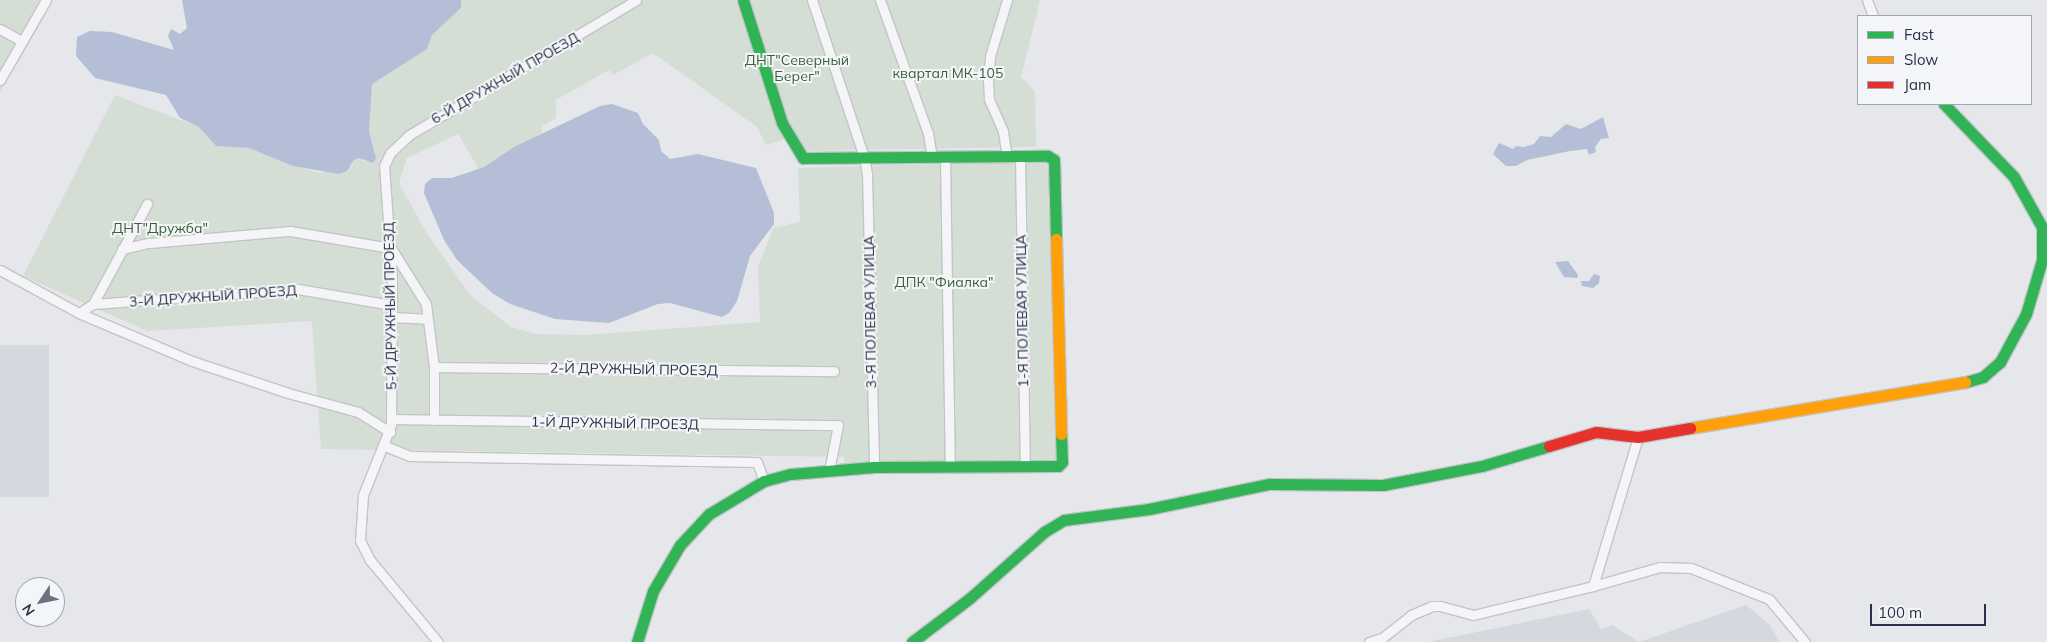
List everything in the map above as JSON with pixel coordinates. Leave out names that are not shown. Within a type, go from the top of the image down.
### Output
[{"type":"street","points":[[0,80],[46,0]]},
{"type":"street","name":"6-Й ДРУЖНЫЙ ПРОЕЗД","points":[[384,166],[390,152],[409,135],[636,0]]},
{"type":"street","points":[[637,642],[653,591],[680,545],[709,514],[764,481],[791,474],[874,467],[1058,466],[1062,462],[1056,164],[1048,156],[803,158],[782,123],[743,0]]},
{"type":"street","name":"3-Я ПОЛЕВАЯ УЛИЦА","points":[[812,0],[864,157],[874,467]]},
{"type":"street","points":[[880,0],[928,133],[932,157]]},
{"type":"street","points":[[1007,0],[990,56],[988,80],[989,99],[1003,131],[1007,157]]},
{"type":"street","points":[[1867,0],[1873,15]]},
{"type":"street","points":[[0,29],[22,41]]},
{"type":"street","points":[[912,642],[970,598],[1044,532],[1064,520],[1149,509],[1269,484],[1357,487],[1383,485],[1482,466],[1596,432],[1638,437],[1970,382],[1983,377],[2000,362],[2019,330],[2042,260],[2042,227],[2014,177],[1945,105]]},
{"type":"street","name":"1-Я ПОЛЕВАЯ УЛИЦА","points":[[1020,156],[1025,466]]},
{"type":"street","points":[[945,157],[950,466]]},
{"type":"street","name":"5-Й ДРУЖНЫЙ ПРОЕЗД","points":[[384,166],[391,248],[392,419],[385,446],[363,495],[360,540],[370,560],[438,642]]},
{"type":"street","points":[[79,313],[93,304],[147,204]]},
{"type":"street","points":[[122,249],[149,243],[290,231],[391,248],[424,299],[434,367],[434,420]]},
{"type":"street","points":[[0,270],[79,313],[192,361],[288,393],[358,412],[390,432]]},
{"type":"street","name":"3-Й ДРУЖНЫЙ ПРОЕЗД","points":[[93,304],[298,288],[392,305]]},
{"type":"street","points":[[392,317],[426,319]]},
{"type":"street","name":"2-Й ДРУЖНЫЙ ПРОЕЗД","points":[[434,367],[834,371]]},
{"type":"street","name":"1-Й ДРУЖНЫЙ ПРОЕЗД","points":[[392,419],[838,425],[829,471]]},
{"type":"street","points":[[1593,586],[1638,437]]},
{"type":"street","points":[[385,446],[410,456],[757,462],[764,481]]},
{"type":"street","points":[[1369,642],[1382,638],[1411,615],[1432,606],[1440,606],[1473,615],[1593,586],[1660,567],[1691,568],[1769,599],[1805,642]]},
{"type":"shaded area","points":[[0,345],[49,345],[49,497],[0,497]]},
{"type":"shaded area","points":[[1746,605],[1769,624],[1780,642],[1639,642]]},
{"type":"shaded area","points":[[1589,609],[1601,629],[1612,625],[1639,642],[1428,642]]},
{"type":"green space","points":[[0,0],[52,0],[0,92]]},
{"type":"green space","points":[[461,0],[1040,0],[1021,77],[1035,91],[1036,147],[803,151],[795,136],[766,145],[757,127],[653,53],[613,75],[609,70],[556,100],[556,118],[542,126],[542,134],[484,167],[479,169],[458,134],[407,158],[399,183],[426,232],[470,295],[511,327],[536,334],[585,335],[760,322],[758,267],[773,228],[800,222],[798,168],[1060,160],[1066,465],[845,466],[844,457],[321,449],[312,321],[147,331],[23,276],[115,95],[199,127],[216,146],[249,148],[318,173],[352,166],[354,160],[359,158],[367,162],[375,152],[369,131],[371,84],[429,44],[432,35],[461,8]]},
{"type":"water","points":[[182,0],[461,0],[461,8],[432,35],[427,49],[372,84],[369,131],[376,158],[373,163],[359,158],[354,160],[347,171],[339,174],[293,166],[249,148],[216,146],[199,127],[180,118],[166,95],[95,78],[76,56],[77,37],[90,31],[112,32],[174,50],[168,36],[171,29],[180,34],[187,28]]},
{"type":"water","points":[[612,104],[638,113],[643,124],[659,140],[661,151],[670,159],[698,154],[756,168],[774,213],[774,224],[750,256],[737,301],[729,313],[722,317],[670,303],[658,304],[609,323],[555,319],[510,304],[492,293],[457,260],[444,240],[424,193],[425,184],[432,178],[452,178],[484,167],[514,147],[600,106]]},
{"type":"water","points":[[1603,117],[1609,138],[1601,139],[1595,147],[1596,152],[1589,155],[1587,149],[1570,151],[1527,160],[1516,166],[1506,166],[1493,154],[1499,143],[1513,149],[1516,146],[1524,147],[1534,144],[1540,136],[1551,137],[1566,124],[1581,129]]},
{"type":"water","points":[[1568,261],[1578,275],[1577,278],[1564,277],[1555,262]]},
{"type":"water","points":[[1594,274],[1600,276],[1599,283],[1593,288],[1582,286],[1581,281],[1589,281]]},
{"type":"traffic: fast","points":[[743,0],[782,123],[803,158],[1048,156],[1054,160],[1056,239]]},
{"type":"traffic: fast","points":[[1945,105],[2014,177],[2042,227],[2042,260],[2026,314],[2000,362],[1983,377],[1965,382]]},
{"type":"traffic: fast","points":[[637,642],[653,591],[680,545],[709,514],[764,481],[791,474],[874,467],[1058,466],[1062,462],[1061,434]]},
{"type":"traffic: fast","points":[[912,642],[970,598],[1044,532],[1064,520],[1149,509],[1269,484],[1383,485],[1482,466],[1549,446]]},
{"type":"traffic: slow","points":[[1056,239],[1061,434]]},
{"type":"traffic: slow","points":[[1690,428],[1965,382]]},
{"type":"traffic: jam","points":[[1549,446],[1596,432],[1638,437],[1690,428]]},
{"type":"park label","name":"ДНТ\"Северный Берег\"","points":[[797,68]]},
{"type":"park label","name":"квартал МК-105","points":[[948,73]]},
{"type":"park label","name":"ДНТ\"Дружба\"","points":[[160,228]]},
{"type":"park label","name":"ДПК \"Фиалка\"","points":[[944,282]]}]
